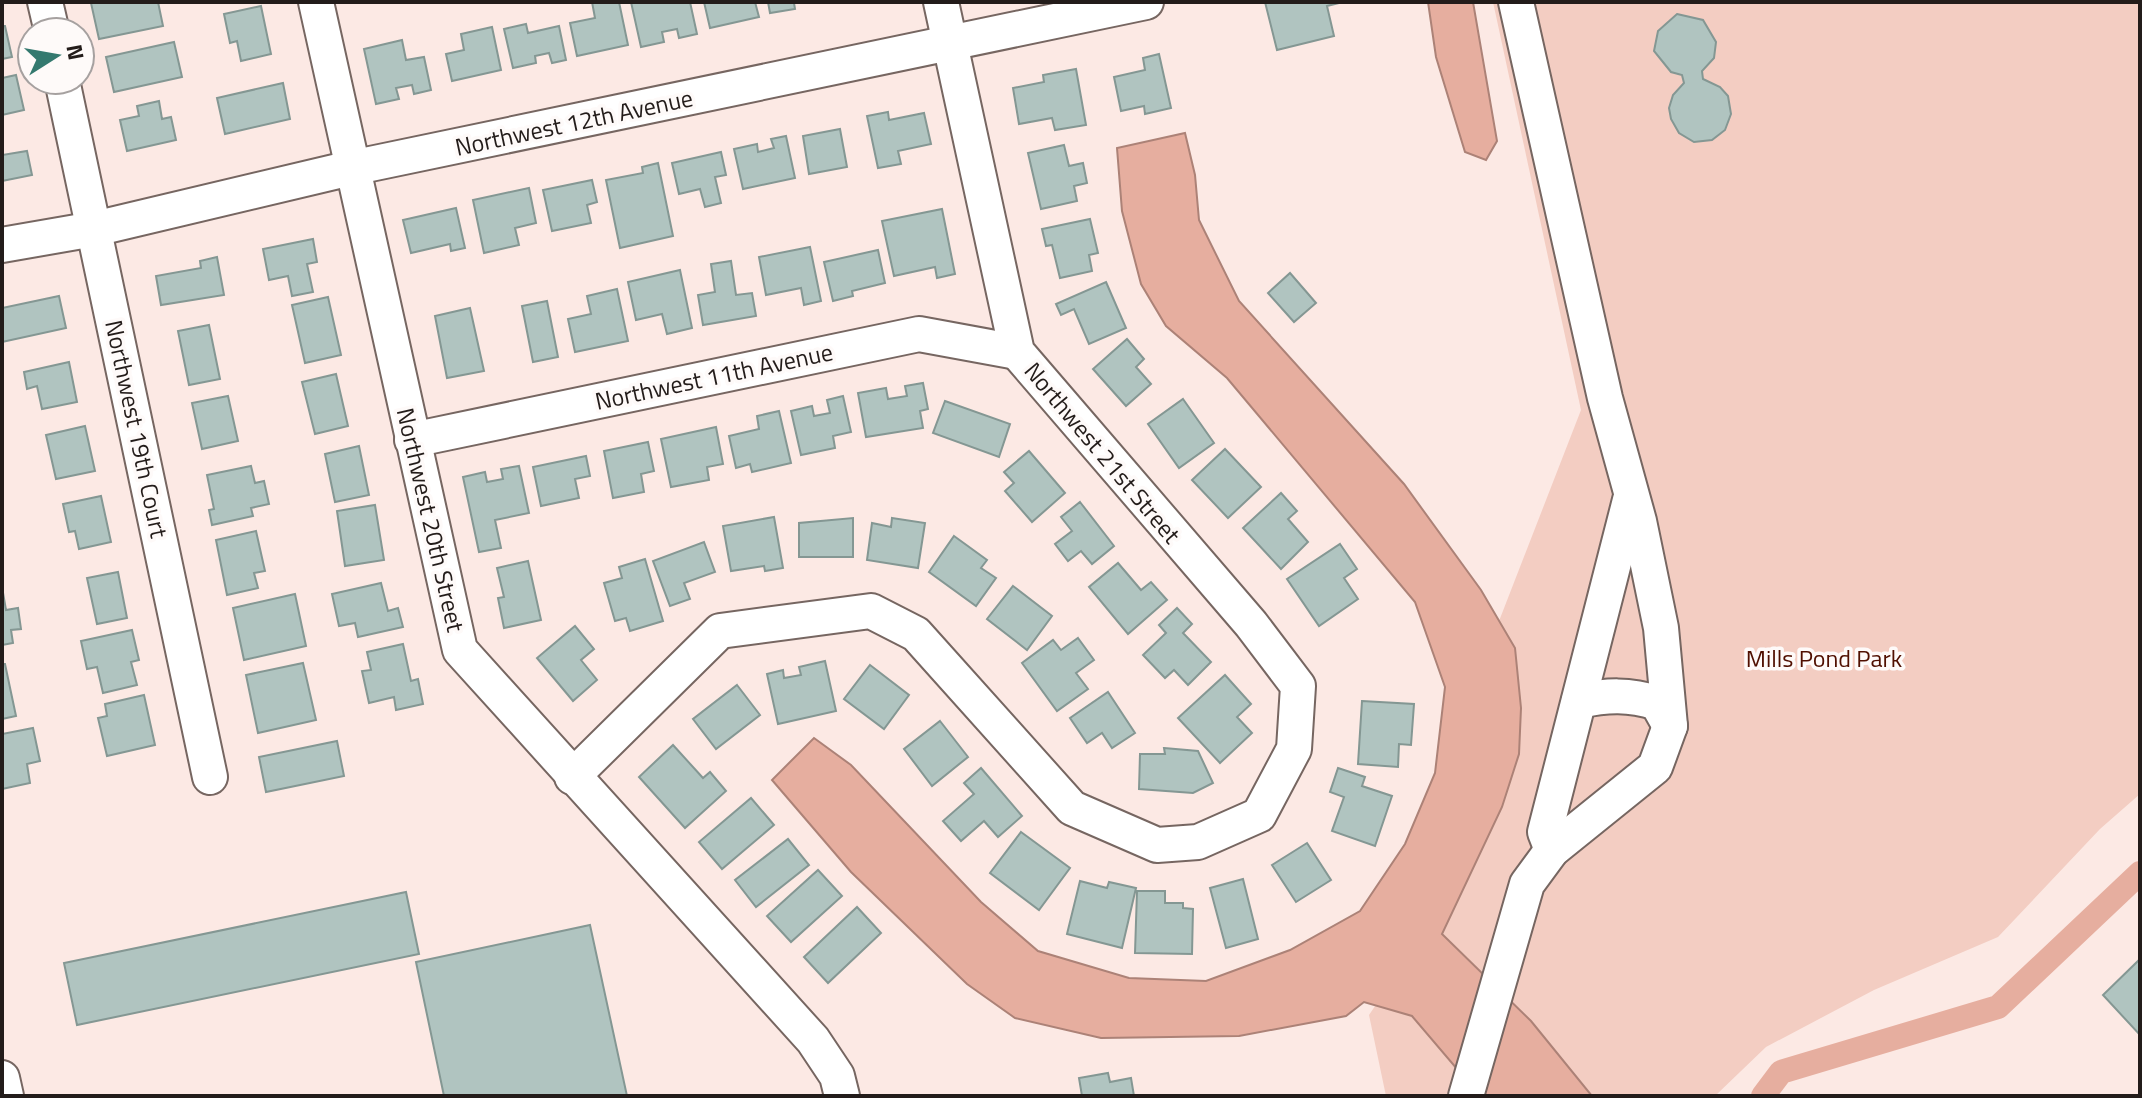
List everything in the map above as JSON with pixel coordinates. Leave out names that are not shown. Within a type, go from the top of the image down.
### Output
[{"type":"street","name":"Northwest 20th Street","points":[[316,2],[460,650],[813,1040],[837,1076],[842,1096]]},
{"type":"street","name":"Northwest 21st Street","points":[[572,777],[720,631],[871,611],[916,634],[1072,808],[1157,845],[1198,842],[1259,815],[1294,749],[1298,686],[1251,624],[1017,352],[941,2]]},
{"type":"street","name":"Northwest 12th Avenue","points":[[2,245],[94,229],[351,168],[1146,2]]},
{"type":"street","points":[[1466,1096],[1504,974],[1527,884],[1552,850],[1655,767],[1670,726],[1661,628],[1632,492],[1601,384],[1516,2]]},
{"type":"street","name":"Northwest 19th Court","points":[[65,96],[210,777]]},
{"type":"street","name":"Northwest 11th Avenue","points":[[412,440],[919,334],[1017,352]]},
{"type":"street","points":[[1552,850],[1545,832],[1632,492]]},
{"type":"street","points":[[1579,701],[1608,694],[1638,697],[1657,703],[1670,726]]},
{"type":"street","points":[[2,1078],[6,1096]]},
{"type":"green space","name":"Mills Pond Park","points":[[1493,2],[2140,2],[2140,794],[2100,829],[1998,937],[1874,990],[1766,1047],[1715,1096],[1386,1096],[1369,1015],[1434,919],[1494,634],[1581,410]]},
{"type":"shaded area","points":[[1428,2],[1473,2],[1497,141],[1486,160],[1465,152],[1436,57]]},
{"type":"shaded area","points":[[1185,133],[1195,175],[1199,220],[1239,301],[1404,484],[1481,590],[1515,648],[1521,708],[1519,754],[1502,807],[1442,934],[1531,1021],[1592,1096],[1480,1096],[1412,1016],[1364,1002],[1346,1016],[1239,1036],[1101,1038],[1015,1018],[967,984],[851,872],[772,780],[814,738],[851,765],[981,902],[1038,951],[1129,978],[1206,981],[1290,950],[1360,911],[1405,844],[1435,773],[1445,687],[1415,602],[1227,378],[1166,326],[1141,284],[1122,211],[1117,148]]},
{"type":"building","points":[[158,2],[163,26],[99,39],[91,3]]},
{"type":"building","points":[[592,2],[619,2],[628,45],[577,56],[570,23],[595,18]]},
{"type":"building","points":[[631,2],[690,2],[697,34],[679,38],[677,29],[662,32],[664,42],[641,47]]},
{"type":"building","points":[[704,2],[755,2],[759,17],[710,28]]},
{"type":"building","points":[[768,2],[798,2],[794,3],[795,9],[770,13]]},
{"type":"building","points":[[1265,2],[1343,2],[1327,6],[1334,36],[1277,50]]},
{"type":"building","points":[[261,6],[271,54],[241,61],[237,41],[230,43],[224,14]]},
{"type":"building","points":[[1677,14],[1703,20],[1716,42],[1714,58],[1702,71],[1703,79],[1720,87],[1728,96],[1731,114],[1725,130],[1712,140],[1694,142],[1679,133],[1671,119],[1669,108],[1673,95],[1684,83],[1682,75],[1671,72],[1654,51],[1658,31]]},
{"type":"building","points":[[526,24],[528,33],[559,26],[566,60],[552,63],[549,53],[535,56],[536,63],[513,68],[504,29]]},
{"type":"building","points":[[2,26],[5,26],[12,57],[2,59]]},
{"type":"building","points":[[492,27],[501,70],[452,81],[446,54],[464,50],[461,34]]},
{"type":"building","points":[[402,40],[406,60],[424,57],[431,90],[414,94],[412,85],[396,88],[399,99],[376,104],[364,49]]},
{"type":"building","points":[[174,42],[182,77],[114,92],[106,57]]},
{"type":"building","points":[[1159,54],[1171,108],[1145,114],[1144,106],[1121,111],[1114,77],[1145,70],[1143,58]]},
{"type":"building","points":[[1076,69],[1086,125],[1055,130],[1052,118],[1019,124],[1013,88],[1044,82],[1043,75]]},
{"type":"building","points":[[16,75],[16,96],[21,96],[24,110],[2,115],[2,78]]},
{"type":"building","points":[[283,83],[290,119],[225,134],[217,98]]},
{"type":"building","points":[[159,101],[162,119],[171,117],[176,140],[127,151],[120,120],[139,116],[137,106]]},
{"type":"building","points":[[888,112],[889,120],[924,113],[931,144],[898,151],[901,164],[878,168],[867,116]]},
{"type":"building","points":[[840,129],[847,167],[809,174],[803,136]]},
{"type":"building","points":[[786,136],[795,178],[743,189],[734,149],[757,144],[758,152],[774,148],[771,139]]},
{"type":"building","points":[[1064,145],[1069,166],[1083,163],[1087,183],[1074,186],[1077,201],[1041,209],[1028,153]]},
{"type":"building","points":[[27,151],[32,175],[2,181],[2,155]]},
{"type":"building","points":[[721,152],[726,175],[715,177],[721,203],[705,207],[700,189],[679,194],[672,163]]},
{"type":"building","points":[[658,163],[673,236],[620,248],[606,180],[643,173],[642,167]]},
{"type":"building","points":[[592,180],[597,202],[587,205],[591,223],[552,231],[543,190]]},
{"type":"building","points":[[529,188],[536,223],[515,228],[519,245],[484,253],[473,200]]},
{"type":"building","points":[[456,208],[465,248],[451,251],[450,244],[411,253],[403,220]]},
{"type":"building","points":[[942,209],[955,274],[937,278],[935,267],[894,276],[882,221]]},
{"type":"building","points":[[1090,219],[1098,253],[1089,255],[1092,271],[1060,278],[1052,245],[1046,246],[1042,229]]},
{"type":"building","points":[[313,239],[317,262],[307,264],[313,292],[292,296],[288,276],[269,280],[263,249]]},
{"type":"building","points":[[810,247],[821,301],[804,305],[801,288],[766,295],[759,257]]},
{"type":"building","points":[[878,250],[885,283],[852,291],[853,296],[833,301],[824,262]]},
{"type":"building","points":[[217,257],[224,295],[161,305],[156,276],[201,268],[200,261]]},
{"type":"building","points":[[731,261],[736,295],[752,293],[756,316],[703,325],[698,295],[715,292],[711,264]]},
{"type":"building","points":[[680,270],[692,328],[667,334],[662,314],[636,320],[628,282]]},
{"type":"building","points":[[1290,273],[1316,303],[1294,322],[1268,293]]},
{"type":"building","points":[[1106,282],[1126,328],[1089,344],[1074,309],[1061,315],[1056,304]]},
{"type":"building","points":[[617,289],[628,341],[575,352],[568,319],[591,314],[587,296]]},
{"type":"building","points":[[59,296],[66,328],[2,342],[2,308]]},
{"type":"building","points":[[328,297],[341,355],[305,363],[292,305]]},
{"type":"building","points":[[547,301],[558,357],[533,362],[522,306]]},
{"type":"building","points":[[470,308],[484,371],[447,378],[435,316]]},
{"type":"building","points":[[209,325],[220,379],[189,385],[178,331]]},
{"type":"building","points":[[1127,339],[1144,359],[1136,367],[1151,384],[1126,406],[1093,369]]},
{"type":"building","points":[[69,362],[77,402],[42,409],[37,386],[27,389],[24,372]]},
{"type":"building","points":[[336,374],[348,426],[315,434],[302,382]]},
{"type":"building","points":[[923,383],[928,409],[920,411],[923,428],[866,437],[858,393],[886,388],[888,399],[907,396],[905,386]]},
{"type":"building","points":[[228,396],[238,441],[202,449],[192,403]]},
{"type":"building","points":[[843,396],[851,432],[833,436],[835,448],[801,455],[791,411],[812,406],[814,416],[830,413],[827,400]]},
{"type":"building","points":[[1183,399],[1214,443],[1179,468],[1148,424]]},
{"type":"building","points":[[945,401],[1010,424],[999,457],[933,433]]},
{"type":"building","points":[[779,411],[791,463],[752,472],[750,464],[736,468],[729,436],[759,429],[757,416]]},
{"type":"building","points":[[85,426],[95,471],[56,479],[46,435]]},
{"type":"building","points":[[716,427],[723,464],[707,467],[709,480],[671,487],[661,439]]},
{"type":"building","points":[[648,442],[654,471],[641,474],[644,492],[613,498],[604,451]]},
{"type":"building","points":[[359,446],[369,495],[335,502],[325,454]]},
{"type":"building","points":[[1225,449],[1261,487],[1228,518],[1192,480]]},
{"type":"building","points":[[1029,451],[1065,493],[1032,522],[1005,491],[1014,483],[1004,472]]},
{"type":"building","points":[[586,456],[590,476],[575,479],[579,498],[541,506],[533,467]]},
{"type":"building","points":[[251,466],[255,483],[264,481],[269,504],[251,508],[253,516],[212,525],[209,510],[214,509],[207,475]]},
{"type":"building","points":[[519,466],[529,513],[495,520],[501,548],[479,552],[463,477],[485,472],[487,482],[503,479],[501,469]]},
{"type":"building","points":[[1281,493],[1297,511],[1288,519],[1308,542],[1281,569],[1243,528]]},
{"type":"building","points":[[101,496],[111,542],[79,549],[75,531],[69,532],[63,504]]},
{"type":"building","points":[[1080,502],[1114,546],[1092,564],[1081,551],[1068,561],[1055,544],[1072,531],[1061,517]]},
{"type":"building","points":[[375,505],[384,560],[345,566],[337,511]]},
{"type":"building","points":[[774,517],[783,568],[765,571],[764,566],[731,571],[723,526]]},
{"type":"building","points":[[853,518],[853,557],[799,557],[799,523]]},
{"type":"building","points":[[892,518],[925,523],[918,568],[867,560],[872,523],[891,527]]},
{"type":"building","points":[[256,531],[265,571],[254,573],[258,588],[227,595],[216,540]]},
{"type":"building","points":[[954,536],[987,560],[981,568],[996,578],[976,606],[929,572]]},
{"type":"building","points":[[704,542],[715,572],[684,583],[690,599],[670,606],[653,561]]},
{"type":"building","points":[[1340,544],[1357,569],[1344,578],[1358,599],[1319,626],[1287,579]]},
{"type":"building","points":[[645,559],[663,621],[630,631],[626,618],[615,621],[604,583],[622,578],[619,567]]},
{"type":"building","points":[[528,561],[541,620],[504,628],[498,598],[504,597],[497,568]]},
{"type":"building","points":[[1118,563],[1141,590],[1151,582],[1167,600],[1128,634],[1089,587]]},
{"type":"building","points":[[118,572],[127,618],[97,624],[87,578]]},
{"type":"building","points":[[381,583],[388,611],[398,608],[403,627],[358,637],[355,623],[339,626],[332,594]]},
{"type":"building","points":[[1013,586],[1052,616],[1027,650],[987,619]]},
{"type":"building","points":[[2,587],[6,610],[18,608],[21,629],[11,630],[13,643],[2,645]]},
{"type":"building","points":[[295,594],[306,646],[244,660],[233,608]]},
{"type":"building","points":[[1177,608],[1192,624],[1183,633],[1211,662],[1188,685],[1174,670],[1165,678],[1143,655],[1166,633],[1159,625]]},
{"type":"building","points":[[575,626],[594,649],[581,660],[597,680],[573,701],[537,658]]},
{"type":"building","points":[[132,630],[139,660],[131,662],[137,685],[103,693],[97,667],[87,669],[81,641]]},
{"type":"building","points":[[1078,638],[1094,660],[1076,673],[1088,689],[1057,711],[1022,663],[1053,640],[1061,650]]},
{"type":"building","points":[[403,644],[411,681],[418,679],[423,704],[396,710],[394,697],[369,703],[362,671],[371,670],[367,652]]},
{"type":"building","points":[[825,661],[836,711],[778,724],[767,674],[783,670],[784,678],[801,675],[799,667]]},
{"type":"building","points":[[303,663],[316,720],[258,733],[246,675]]},
{"type":"building","points":[[2,664],[5,664],[16,716],[2,719]]},
{"type":"building","points":[[870,665],[909,695],[884,729],[844,699]]},
{"type":"building","points":[[1225,675],[1251,704],[1237,717],[1252,733],[1220,763],[1178,718]]},
{"type":"building","points":[[737,685],[760,715],[716,749],[693,719]]},
{"type":"building","points":[[1108,692],[1135,733],[1112,748],[1102,733],[1087,743],[1070,718]]},
{"type":"building","points":[[144,695],[155,745],[107,756],[98,718],[107,716],[105,704]]},
{"type":"building","points":[[1362,701],[1414,704],[1411,745],[1399,744],[1398,767],[1358,764]]},
{"type":"building","points":[[940,721],[968,757],[932,786],[904,749]]},
{"type":"building","points":[[33,728],[40,761],[27,764],[30,783],[2,789],[2,734]]},
{"type":"building","points":[[337,741],[344,776],[266,792],[259,757]]},
{"type":"building","points":[[673,745],[703,778],[710,772],[726,791],[685,828],[639,777]]},
{"type":"building","points":[[1164,748],[1198,751],[1213,783],[1193,793],[1139,789],[1140,754],[1165,754]]},
{"type":"building","points":[[981,768],[1022,816],[998,837],[984,821],[961,841],[943,821],[974,794],[964,783]]},
{"type":"building","points":[[1338,768],[1365,777],[1362,786],[1392,796],[1375,846],[1332,831],[1344,797],[1330,792]]},
{"type":"building","points":[[751,798],[774,825],[722,869],[699,842]]},
{"type":"building","points":[[1021,832],[1070,868],[1039,910],[990,873]]},
{"type":"building","points":[[788,839],[809,865],[756,907],[735,880]]},
{"type":"building","points":[[1307,843],[1331,880],[1296,902],[1272,865]]},
{"type":"building","points":[[818,870],[842,896],[791,942],[767,916]]},
{"type":"building","points":[[1243,879],[1258,939],[1226,948],[1210,888]]},
{"type":"building","points":[[1080,881],[1107,888],[1109,882],[1136,888],[1122,948],[1067,934]]},
{"type":"building","points":[[1137,891],[1165,891],[1165,903],[1183,903],[1183,908],[1193,909],[1192,954],[1135,953]]},
{"type":"building","points":[[406,892],[419,954],[77,1025],[64,963]]},
{"type":"building","points":[[857,907],[881,933],[828,983],[804,957]]},
{"type":"building","points":[[590,925],[627,1096],[444,1096],[416,962]]},
{"type":"building","points":[[2140,961],[2140,1035],[2103,995]]},
{"type":"building","points":[[1108,1073],[1110,1082],[1131,1078],[1134,1096],[1082,1096],[1079,1078]]},
{"type":"waterway","points":[[1763,1096],[1781,1072],[1998,1007],[2140,873]]}]
